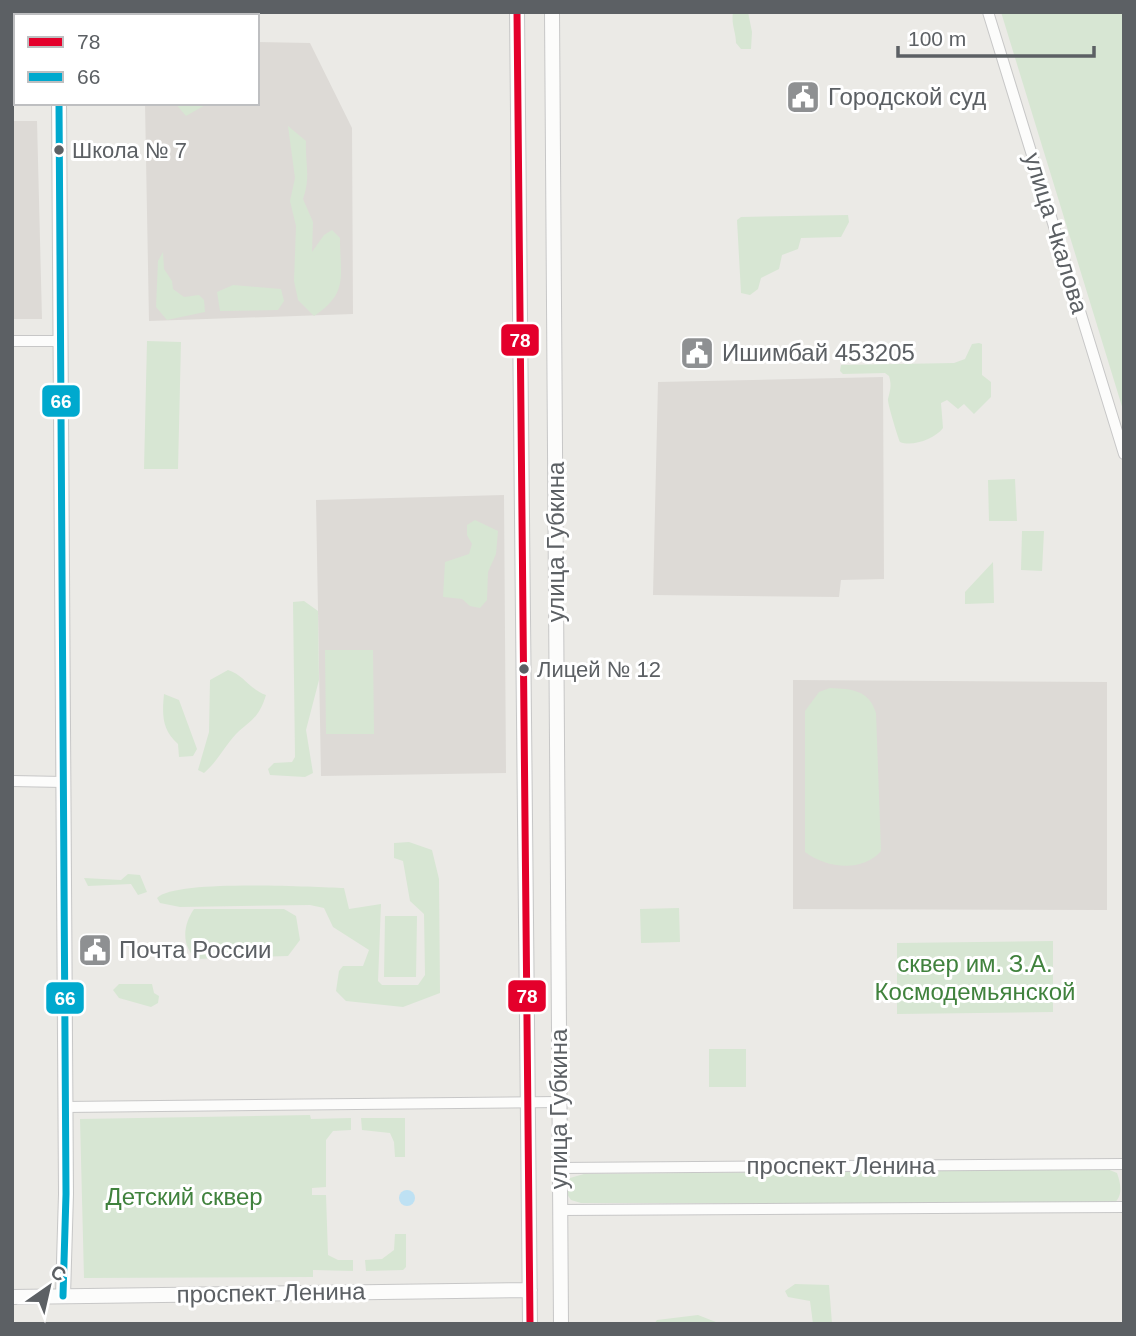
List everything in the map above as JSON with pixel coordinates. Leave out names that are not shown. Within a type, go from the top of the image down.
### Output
[{"type":"main road","name":"улица Губкина","points":[[517,12],[530,1324]]},
{"type":"main road","name":"улица Губкина","points":[[552,12],[561,1324]]},
{"type":"main road","points":[[59,105],[63,1297]]},
{"type":"main road","name":"проспект Ленина","points":[[12,1297],[530,1290]]},
{"type":"street","name":"улица Чкалова","points":[[988,12],[1124,454]]},
{"type":"street","points":[[12,341],[60,341]]},
{"type":"street","points":[[12,781],[63,782]]},
{"type":"street","points":[[64,1107],[559,1101]]},
{"type":"street","name":"проспект Ленина","points":[[559,1168],[1124,1164]]},
{"type":"street","name":"проспект Ленина","points":[[559,1210],[1124,1207]]},
{"type":"shaded area","name":"Школа № 7","points":[[259,42],[310,43],[352,128],[353,314],[149,321],[145,105],[259,105]]},
{"type":"shaded area","points":[[12,121],[37,121],[42,319],[12,319]]},
{"type":"shaded area","points":[[883,377],[884,579],[841,580],[839,597],[653,595],[658,382]]},
{"type":"shaded area","name":"Лицей № 12","points":[[504,495],[506,773],[321,776],[316,500]]},
{"type":"shaded area","points":[[793,680],[1107,682],[1107,910],[793,909]]},
{"type":"green space","points":[[733,12],[748,12],[752,32],[751,49],[741,49],[736,43]]},
{"type":"green space","points":[[1001,12],[1124,12],[1124,413]]},
{"type":"green space","points":[[177,105],[205,105],[186,116]]},
{"type":"green space","points":[[288,126],[306,141],[307,177],[303,199],[313,222],[312,252],[324,235],[332,230],[340,238],[341,273],[338,291],[325,308],[314,316],[298,300],[294,281],[296,226],[290,201],[295,178]]},
{"type":"green space","points":[[848,215],[849,222],[841,237],[801,238],[798,249],[782,255],[779,269],[761,278],[758,289],[750,295],[741,293],[737,220],[741,217]]},
{"type":"green space","points":[[163,252],[164,269],[172,281],[173,289],[184,297],[199,295],[204,300],[205,312],[167,320],[156,307],[158,261]]},
{"type":"green space","points":[[233,285],[281,289],[284,301],[278,310],[220,311],[217,292]]},
{"type":"green space","points":[[147,341],[181,342],[178,469],[144,469]]},
{"type":"green space","points":[[972,344],[982,344],[982,375],[991,382],[991,397],[974,414],[964,404],[958,409],[947,400],[941,403],[943,428],[935,436],[917,443],[900,442],[888,402],[891,385],[889,376],[885,373],[843,374],[840,371],[841,365],[954,363],[965,359]]},
{"type":"green space","points":[[1015,479],[1017,521],[989,521],[988,480]]},
{"type":"green space","points":[[475,520],[498,531],[496,554],[488,572],[487,600],[480,608],[470,606],[462,599],[443,597],[445,562],[469,554],[472,544],[467,535],[467,525]]},
{"type":"green space","points":[[1022,531],[1044,531],[1042,571],[1021,570]]},
{"type":"green space","points":[[993,562],[994,603],[965,604],[965,592]]},
{"type":"green space","points":[[304,601],[318,611],[319,680],[306,730],[313,773],[305,777],[270,775],[268,769],[274,763],[292,762],[295,757],[293,602]]},
{"type":"green space","points":[[325,650],[373,650],[374,734],[326,734]]},
{"type":"green space","points":[[228,670],[266,695],[257,714],[236,734],[204,773],[198,770],[209,732],[210,680]]},
{"type":"green space","points":[[830,688],[859,692],[869,700],[876,713],[881,851],[864,863],[854,865],[833,865],[805,852],[805,711],[819,692]]},
{"type":"green space","points":[[164,694],[179,700],[197,749],[193,756],[179,757],[178,744],[164,722]]},
{"type":"green space","points":[[409,842],[432,850],[439,879],[440,993],[403,1007],[346,1001],[336,991],[339,971],[343,966],[363,966],[369,950],[333,927],[324,908],[310,905],[180,907],[160,903],[157,898],[169,892],[215,886],[344,888],[349,909],[381,904],[378,981],[382,985],[418,985],[425,975],[424,914],[410,901],[403,861],[394,858],[394,843]]},
{"type":"green space","points":[[128,874],[140,875],[147,892],[138,895],[131,884],[88,886],[84,878],[121,880]]},
{"type":"green space","points":[[679,908],[680,942],[641,943],[640,909]]},
{"type":"green space","points":[[194,909],[284,909],[296,916],[300,940],[288,956],[196,959],[188,948],[185,935]]},
{"type":"green space","points":[[385,916],[417,916],[416,977],[384,977]]},
{"type":"green space","name":"сквер им. З.А. Космодемьянской","points":[[1053,941],[1053,1012],[897,1014],[897,943]]},
{"type":"green space","points":[[119,984],[152,984],[154,993],[159,996],[158,1003],[151,1007],[119,998],[113,990]]},
{"type":"green space","points":[[709,1049],[746,1049],[746,1087],[709,1087]]},
{"type":"green space","name":"Детский сквер","points":[[310,1115],[311,1119],[351,1118],[351,1130],[333,1131],[326,1140],[326,1187],[312,1188],[312,1195],[326,1195],[328,1255],[338,1260],[353,1260],[353,1271],[313,1270],[313,1277],[84,1278],[80,1119]]},
{"type":"green space","points":[[361,1118],[405,1118],[405,1157],[395,1157],[390,1133],[362,1130]]},
{"type":"green space","points":[[1107,1169],[1117,1173],[1119,1181],[1120,1193],[1114,1203],[581,1203],[571,1200],[566,1193],[570,1178],[584,1174]]},
{"type":"green space","points":[[395,1234],[406,1234],[406,1267],[403,1270],[366,1271],[365,1260],[382,1259],[394,1250]]},
{"type":"green space","points":[[795,1284],[829,1285],[832,1324],[813,1324],[810,1301],[788,1297],[785,1291]]},
{"type":"green space","points":[[698,1315],[721,1324],[654,1324],[657,1320]]},
{"type":"water","points":[[404,1190],[410,1190],[415,1198],[413,1204],[404,1206],[399,1201],[399,1195]]},
{"type":"transit line","name":"78","points":[[517,12],[530,1324]]},
{"type":"transit line","name":"66","points":[[59,105],[66,1194],[63,1296]]},
{"type":"place","name":"Городской суд","points":[[803,97]]},
{"type":"place","name":"Школа № 7","points":[[59,150]]},
{"type":"place","name":"Ишимбай 453205","points":[[697,353]]},
{"type":"place","name":"Лицей № 12","points":[[524,669]]},
{"type":"place","name":"Почта России","points":[[95,950]]}]
